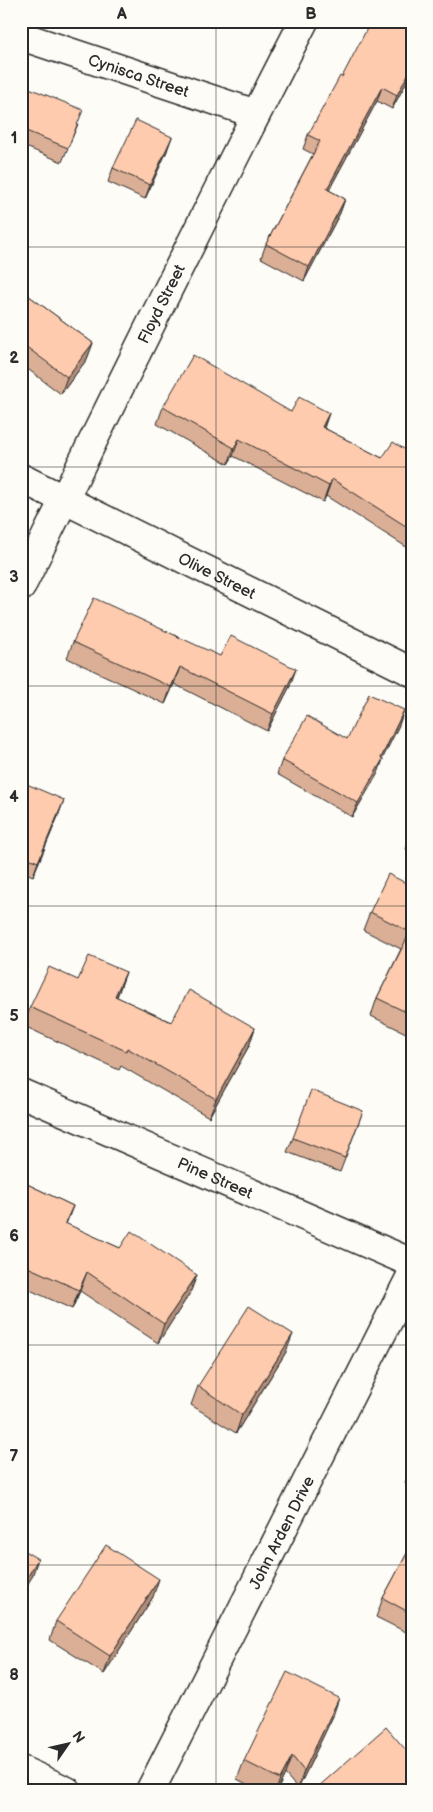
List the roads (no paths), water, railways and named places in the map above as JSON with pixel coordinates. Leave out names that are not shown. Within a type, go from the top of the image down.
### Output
[{"type":"street","name":"Floyd Street","points":[[21,587],[304,21]]},
{"type":"street","name":"Cynisca Street","points":[[21,36],[256,114]]},
{"type":"street","name":"Olive Street","points":[[21,478],[412,672]]},
{"type":"street","name":"Pine Street","points":[[21,1092],[412,1263]]},
{"type":"street","name":"John Arden Drive","points":[[150,1791],[412,1274]]},
{"type":"street","points":[[21,1770],[67,1791]]}]
